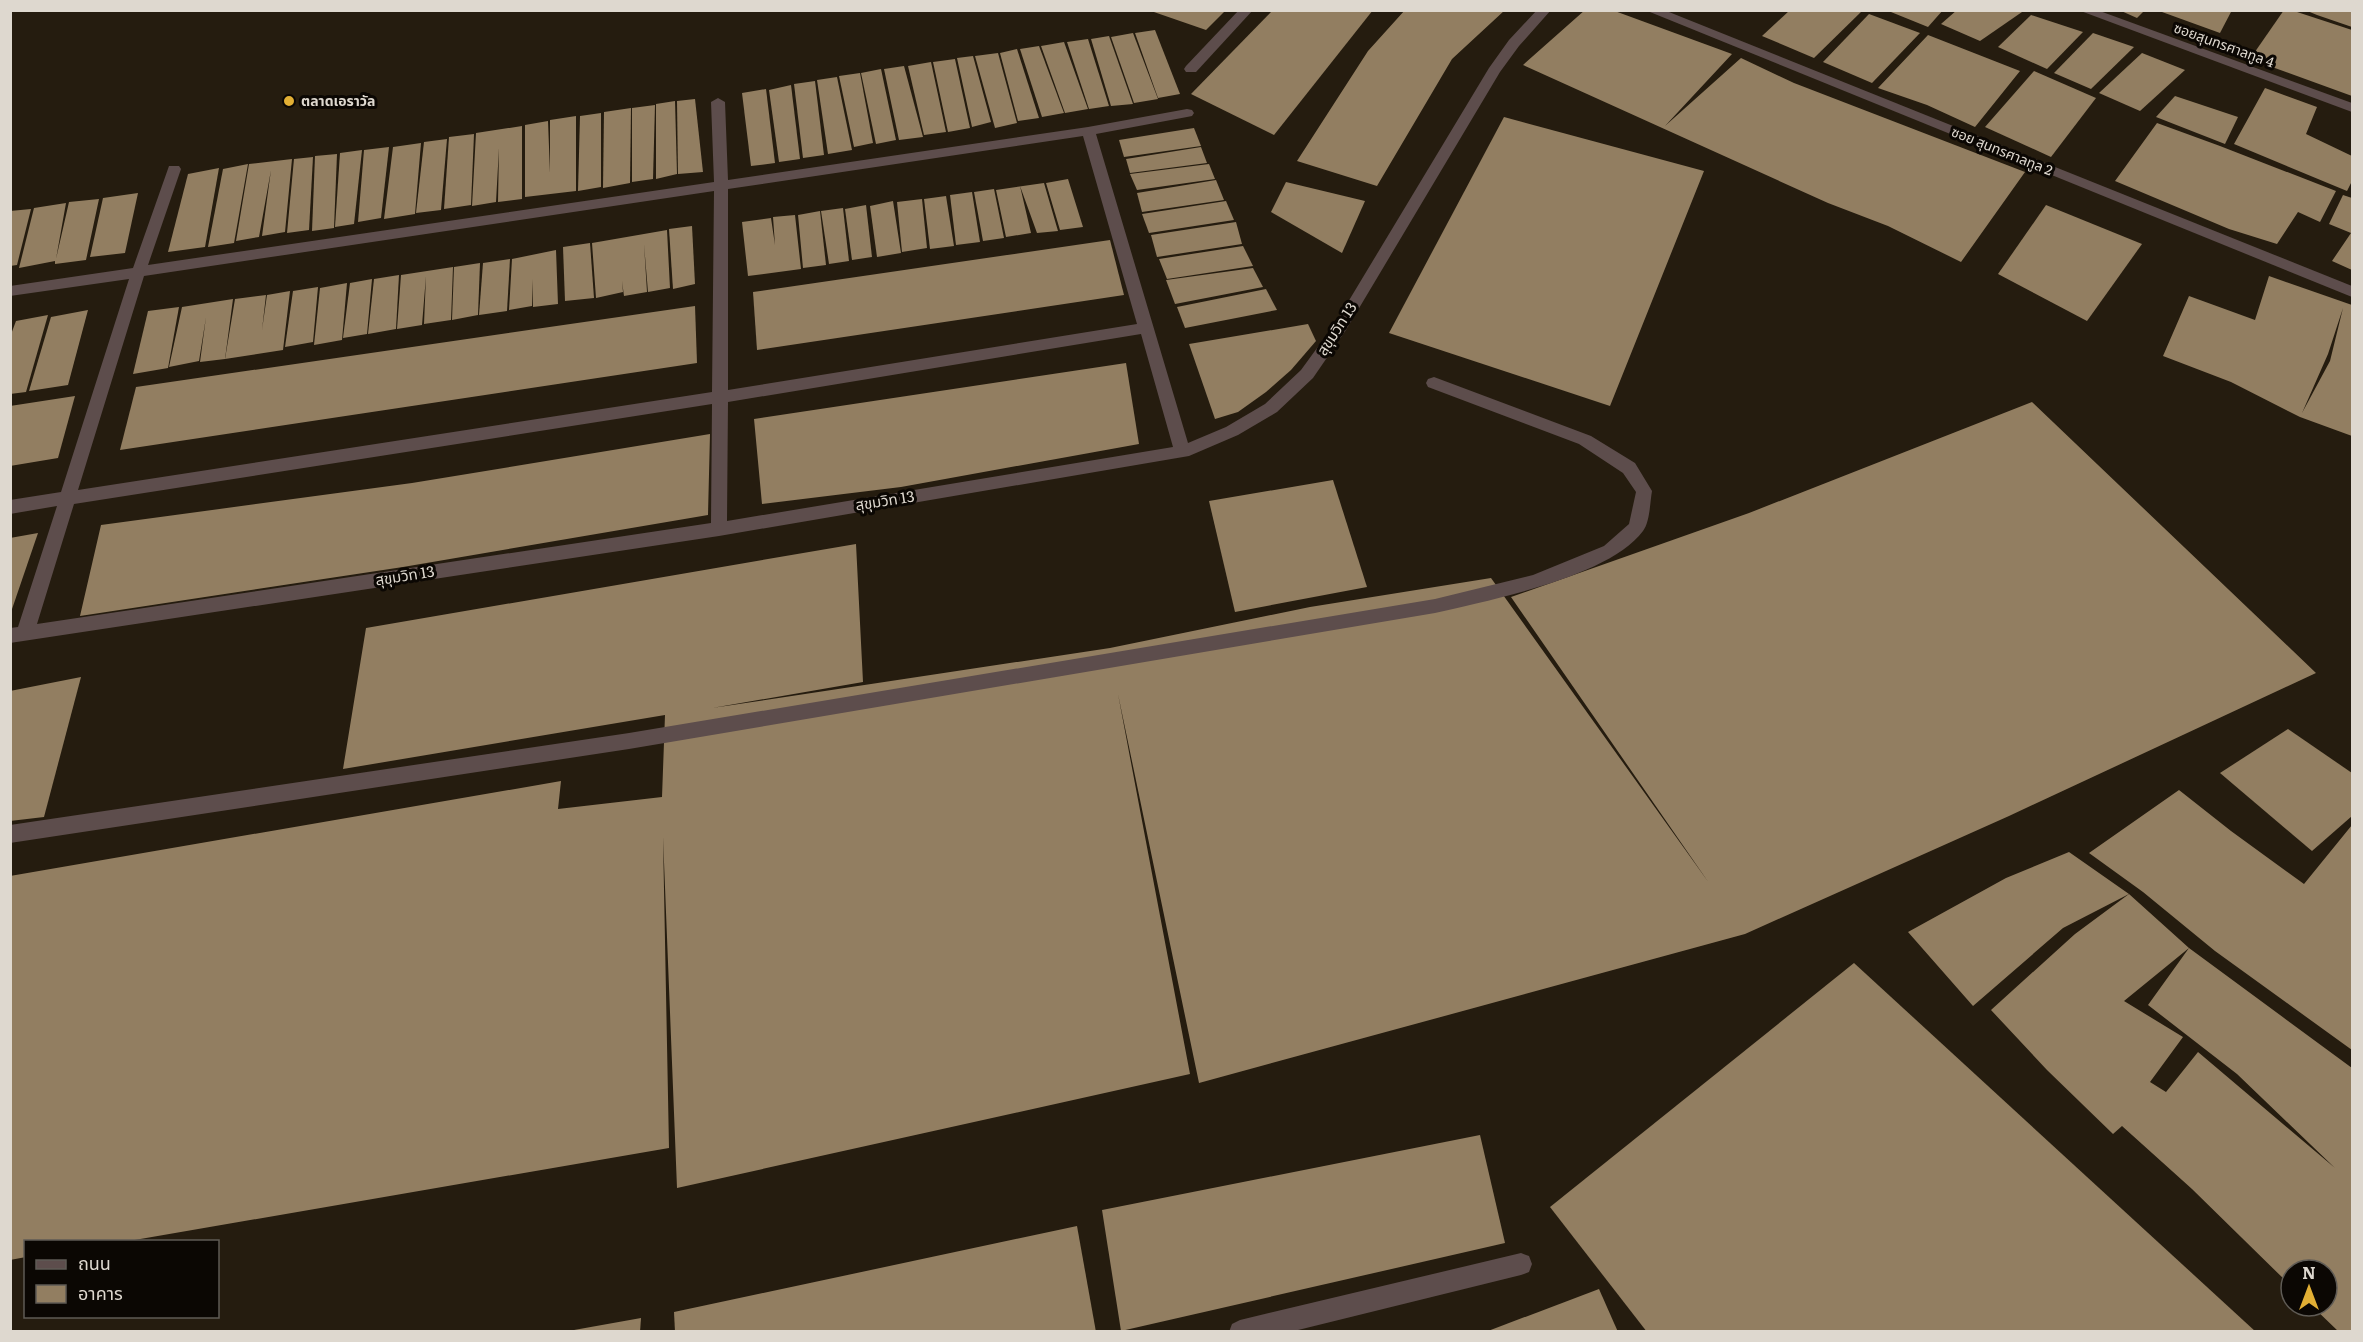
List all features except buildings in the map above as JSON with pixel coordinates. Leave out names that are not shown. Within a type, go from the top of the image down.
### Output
[{"type":"street","points":[[1191,69],[1247,10]]},
{"type":"street","name":"สุขุมวิท 13","points":[[18,635],[719,529],[1183,452],[1232,431],[1271,408],[1307,374],[1341,326],[1494,71],[1514,43],[1545,10]]},
{"type":"street","name":"ซอย สุนทรศาลทูล 2","points":[[1651,10],[2352,292]]},
{"type":"street","name":"ซอยสุนทรศาลทูล 4","points":[[2085,10],[2352,108]]},
{"type":"street","points":[[718,102],[721,184],[719,529]]},
{"type":"street","points":[[10,291],[1088,131],[1187,113]]},
{"type":"street","points":[[1088,131],[1183,452]]},
{"type":"street","points":[[18,635],[66,499],[138,273],[174,169]]},
{"type":"street","points":[[10,507],[721,397],[1146,328]]},
{"type":"street","points":[[10,834],[629,741],[1435,606],[1535,582],[1610,551],[1637,526],[1644,491],[1629,468],[1585,440],[1434,383]]},
{"type":"street","points":[[1240,1332],[1521,1264]]},
{"type":"place","name":"ตลาดเอราวัล","points":[[289,101]]}]
